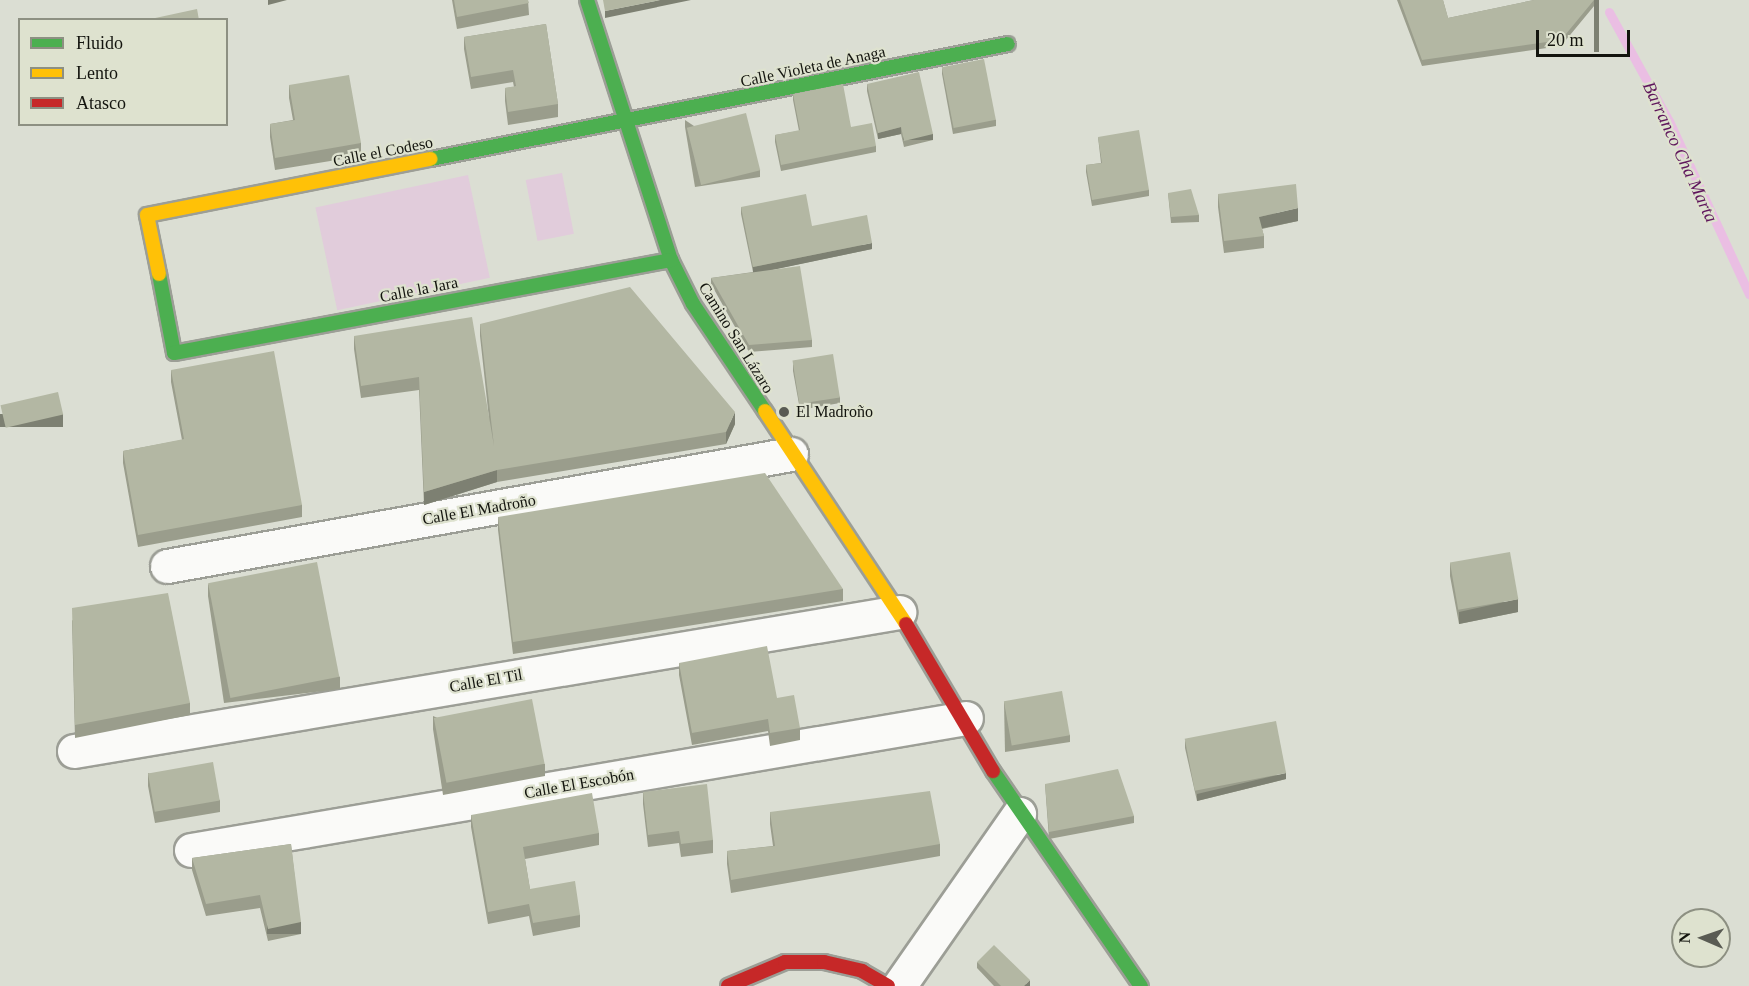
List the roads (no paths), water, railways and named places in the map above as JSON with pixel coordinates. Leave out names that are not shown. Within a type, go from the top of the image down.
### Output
[{"type":"street","name":"Camino San Lázaro","points":[[587,0],[671,260],[693,304],[791,454],[899,612],[966,718],[1019,814],[1140,986]]},
{"type":"street","name":"Calle Violeta de Anaga","points":[[626,122],[1008,44]]},
{"type":"street","name":"Calle el Codeso","points":[[174,353],[147,215],[626,122]]},
{"type":"street","name":"Calle la Jara","points":[[174,353],[671,260]]},
{"type":"street","name":"Calle El Madroño","points":[[167,566],[791,454]]},
{"type":"street","name":"Calle El Til","points":[[74,751],[899,612]]},
{"type":"street","name":"Calle El Escobón","points":[[192,850],[966,718]]},
{"type":"street","points":[[899,986],[1019,814]]},
{"type":"street","points":[[728,986],[785,962],[824,962],[862,971],[888,986]]},
{"type":"waterway","name":"Barranco Cha Marta","points":[[1609,12],[1669,121],[1749,294]]},
{"type":"place","name":"El Madroño","points":[[784,412]]}]
